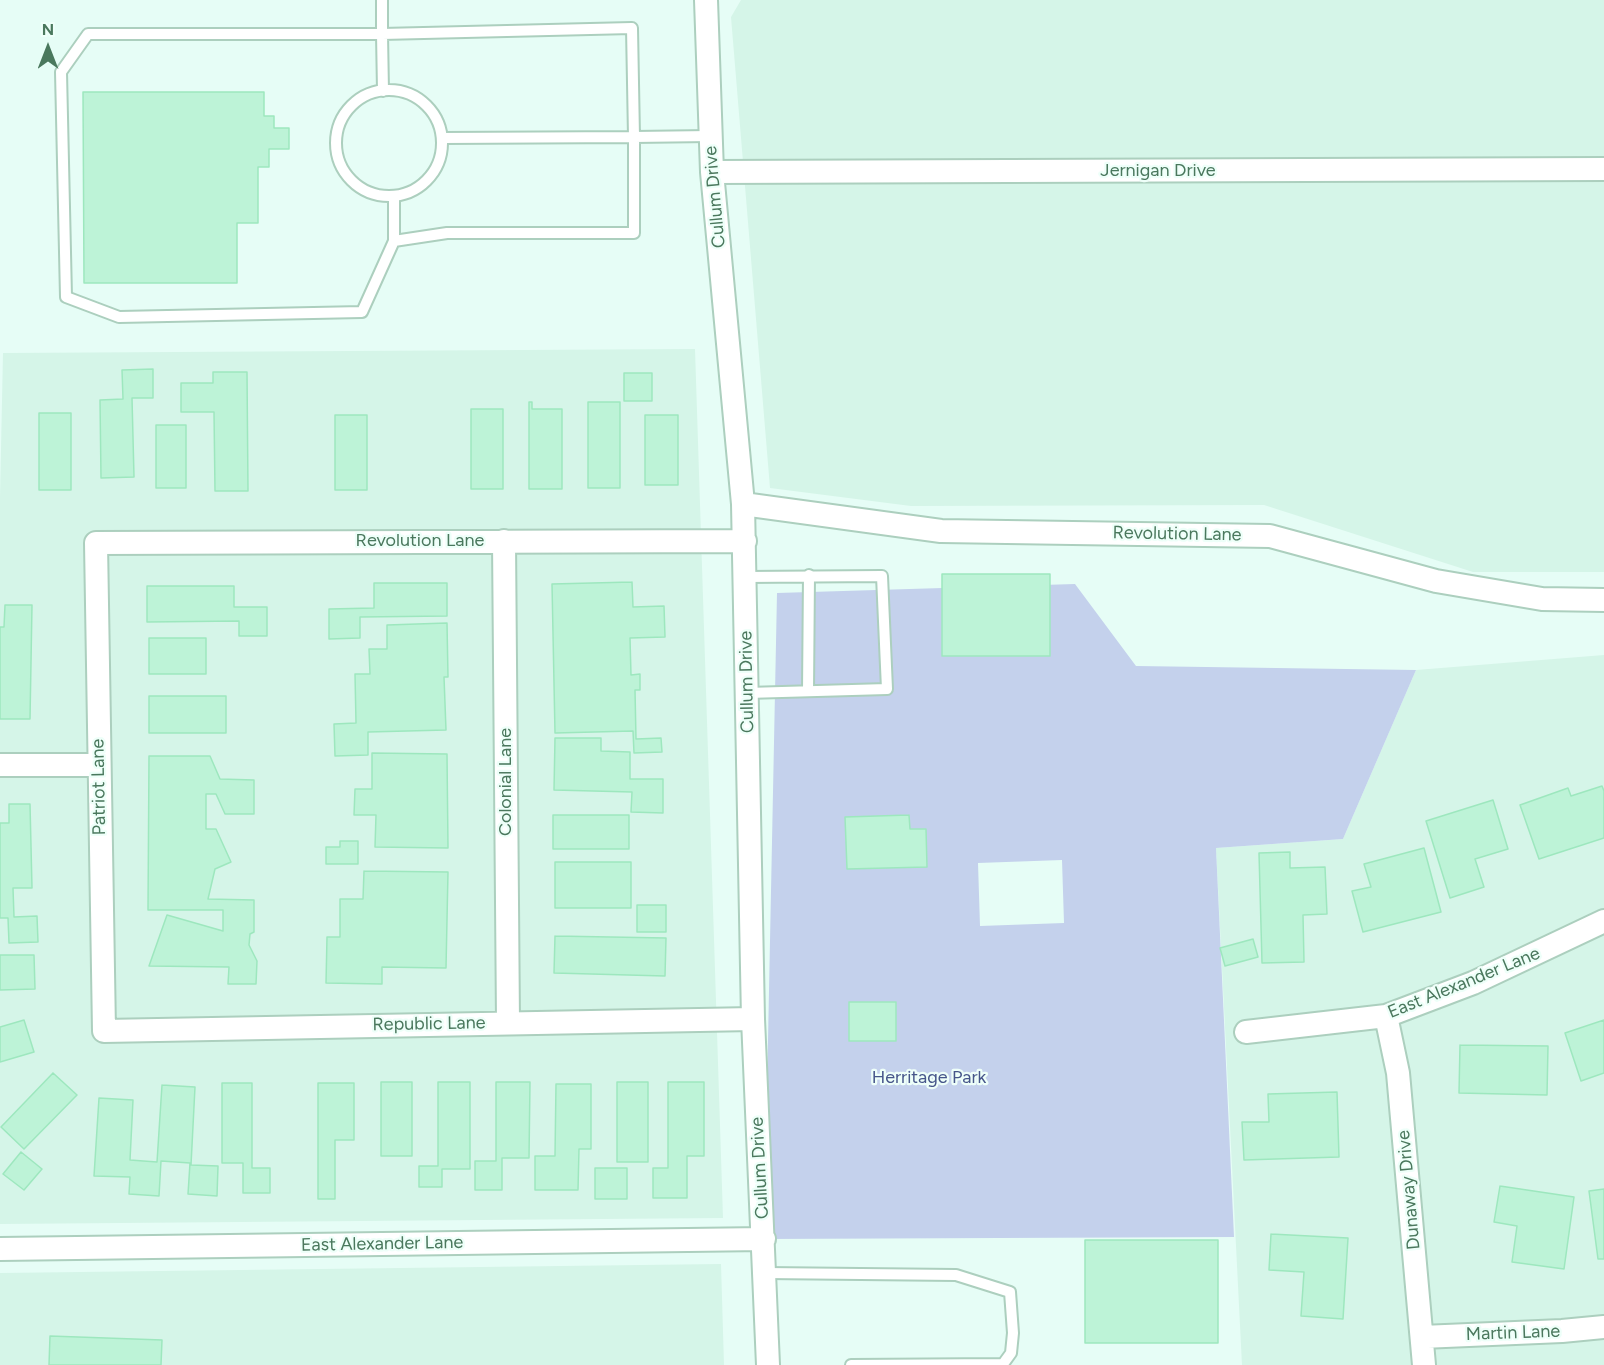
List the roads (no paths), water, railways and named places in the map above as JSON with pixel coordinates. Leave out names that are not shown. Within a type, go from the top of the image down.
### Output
[{"type":"street","name":"Cullum Drive","points":[[706,0],[712,172],[745,541],[753,1019],[768,1365]]},
{"type":"street","name":"Jernigan Drive","points":[[712,172],[1604,169]]},
{"type":"street","name":"Revolution Lane","points":[[743,504],[941,531],[1270,536],[1436,581],[1542,599],[1604,600]]},
{"type":"street","name":"Colonial Lane","points":[[504,541],[508,1022]]},
{"type":"street","name":"Revolution Lane","points":[[96,543],[745,541]]},
{"type":"street","name":"Patriot Lane","points":[[96,543],[104,1031]]},
{"type":"street","points":[[0,765],[99,765]]},
{"type":"street","name":"East Alexander Lane","points":[[1246,1032],[1386,1016],[1473,983],[1604,921]]},
{"type":"street","name":"Dunaway Drive","points":[[1386,1016],[1398,1072],[1424,1365]]},
{"type":"street","name":"Republic Lane","points":[[104,1031],[753,1019]]},
{"type":"street","name":"East Alexander Lane","points":[[0,1249],[764,1239]]},
{"type":"street","name":"Martin Lane","points":[[1422,1337],[1604,1327]]},
{"type":"lane","points":[[382,0],[383,91]]},
{"type":"lane","points":[[394,196],[394,241],[362,312],[119,316],[66,297],[61,72],[88,34],[382,34],[632,28],[634,233],[447,233],[394,241]]},
{"type":"lane","points":[[383,91],[399,91],[415,97],[428,108],[438,122],[442,138],[441,154],[435,170],[424,183],[410,192],[394,196],[375,194],[359,187],[345,174],[337,158],[336,140],[340,122],[350,106],[365,96],[383,91]]},
{"type":"lane","points":[[442,138],[710,136]]},
{"type":"lane","points":[[808,691],[809,575]]},
{"type":"lane","points":[[745,577],[882,576],[887,689],[747,693]]},
{"type":"lane","points":[[765,1273],[956,1275],[1010,1292],[1012,1343],[1011,1353],[1003,1364],[851,1365]]},
{"type":"park label","name":"Herritage Park","points":[[929,1078]]}]
